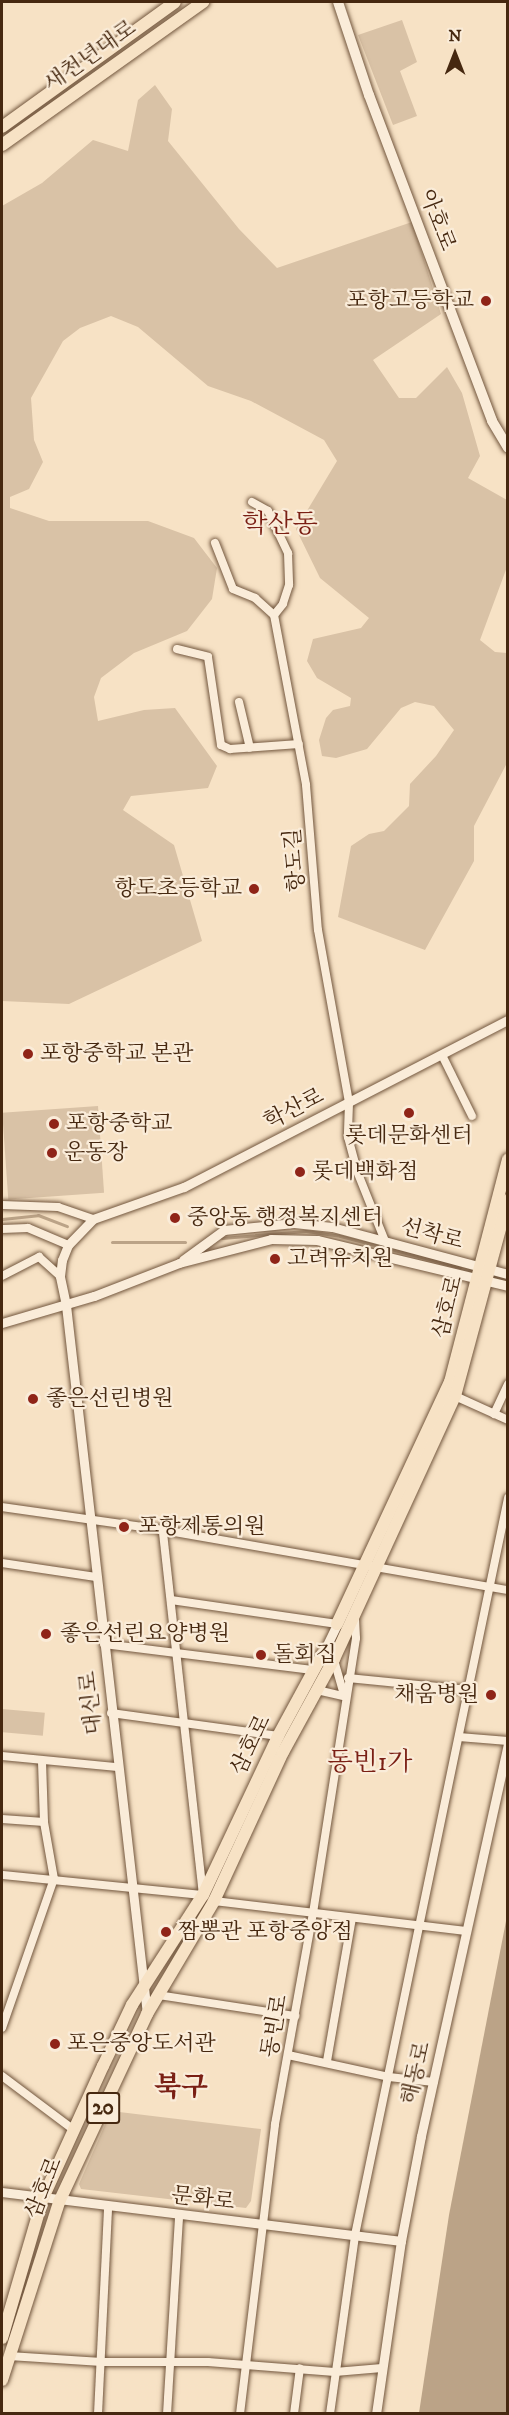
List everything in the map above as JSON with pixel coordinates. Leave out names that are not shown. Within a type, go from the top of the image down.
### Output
[{"type":"main road","name":"새천년대로","points":[[2,127],[175,2]]},
{"type":"main road","name":"새천년대로","points":[[2,145],[203,2]]},
{"type":"main road","name":"아호로","points":[[338,2],[369,95],[488,410],[507,448]]},
{"type":"main road","name":"삼호로","points":[[337,1624],[371,1564],[455,1396],[507,1159]]},
{"type":"main road","name":"삼호로","points":[[2,2338],[43,2198],[142,1989],[208,1898],[278,1736],[314,1670],[328,1656],[355,1612],[371,1564],[450,1382],[507,1200]]},
{"type":"main road","name":"삼호로","points":[[2,2380],[59,2202],[147,2014],[317,1690],[328,1656]]},
{"type":"street","points":[[215,543],[233,589],[255,598],[274,615],[283,604],[289,585],[288,553],[268,511],[252,502]]},
{"type":"street","name":"항도길","points":[[274,615],[299,744],[318,930],[349,1102],[348,1137],[357,1171],[385,1241]]},
{"type":"street","points":[[177,649],[208,657],[221,745],[231,749],[299,744]]},
{"type":"street","points":[[239,702],[250,748]]},
{"type":"street","name":"학산로","points":[[68,1245],[93,1219],[184,1187],[507,1020]]},
{"type":"street","points":[[442,1055],[472,1116]]},
{"type":"street","points":[[2,1205],[58,1207],[93,1219]]},
{"type":"street","name":"선착로","points":[[179,1263],[224,1230],[294,1223],[332,1227],[385,1241],[507,1286]]},
{"type":"street","points":[[2,1229],[28,1228],[68,1245]]},
{"type":"street","name":"선착로","points":[[2,1323],[66,1305],[179,1263],[255,1241],[316,1240],[482,1275],[507,1274]]},
{"type":"street","name":"대신로","points":[[68,1245],[60,1276],[66,1305],[142,1989],[147,2014]]},
{"type":"street","points":[[2,1276],[39,1257],[60,1276]]},
{"type":"street","points":[[494,1414],[507,1384]]},
{"type":"street","points":[[455,1396],[507,1420]]},
{"type":"street","points":[[330,2414],[355,2235],[507,1498]]},
{"type":"street","points":[[2,1507],[90,1518],[371,1564],[507,1590]]},
{"type":"street","points":[[163,1530],[184,1722],[208,1898]]},
{"type":"street","points":[[2,1563],[96,1577]]},
{"type":"street","points":[[171,1600],[337,1624]]},
{"type":"street","points":[[317,1690],[345,1696],[356,1638],[355,1612]]},
{"type":"street","name":"삼호로","points":[[328,1656],[337,1624]]},
{"type":"street","points":[[104,1644],[314,1670]]},
{"type":"street","name":"동빈로","points":[[240,2414],[265,2226],[275,2124],[313,1913],[345,1696],[328,1656]]},
{"type":"street","points":[[348,1678],[468,1690]]},
{"type":"street","points":[[111,1713],[278,1736]]},
{"type":"street","points":[[459,1737],[507,1742]]},
{"type":"street","name":"해동로","points":[[376,2414],[401,2241],[507,1742]]},
{"type":"street","points":[[2,1756],[42,1762],[117,1767]]},
{"type":"street","points":[[2,2028],[54,1879],[44,1822],[42,1762]]},
{"type":"street","points":[[2,1819],[44,1822]]},
{"type":"street","points":[[2,1875],[54,1879],[466,1931]]},
{"type":"street","points":[[327,2061],[352,1918]]},
{"type":"street","points":[[158,1995],[295,2016]]},
{"type":"street","points":[[288,2055],[327,2061],[389,2077],[434,2082]]},
{"type":"street","points":[[2,2076],[74,2130]]},
{"type":"street","name":"문화로","points":[[2,2192],[59,2202],[401,2241]]},
{"type":"street","points":[[98,2414],[108,2207]]},
{"type":"street","points":[[167,2414],[179,2215]]},
{"type":"street","points":[[9,2356],[102,2362],[170,2362],[300,2368],[335,2372],[382,2368]]},
{"type":"street","points":[[294,2414],[300,2368]]},
{"type":"shaded area","points":[[402,20],[417,62],[400,71],[417,116],[393,125],[358,35]]},
{"type":"shaded area","points":[[155,85],[172,109],[168,141],[239,229],[277,268],[412,222],[441,314],[373,360],[399,398],[416,398],[447,367],[462,393],[480,456],[468,478],[507,500],[507,567],[480,640],[495,652],[507,653],[507,763],[474,826],[474,861],[425,950],[338,917],[351,846],[369,834],[384,831],[409,806],[410,784],[436,756],[454,730],[434,706],[415,702],[401,708],[367,749],[336,758],[322,756],[319,740],[326,718],[333,710],[350,706],[351,698],[317,678],[307,661],[313,639],[361,628],[369,618],[320,578],[296,529],[337,461],[324,440],[251,401],[208,386],[138,327],[111,316],[80,328],[63,341],[31,398],[34,440],[43,462],[29,489],[10,497],[10,508],[49,521],[148,521],[194,538],[217,568],[212,599],[187,631],[134,653],[101,678],[94,697],[98,721],[144,710],[175,708],[217,766],[208,788],[131,796],[123,810],[174,845],[202,941],[69,1004],[2,1001],[2,206],[42,183],[93,140],[128,151],[138,100]]},
{"type":"shaded area","name":"운동장","points":[[98,1106],[104,1193],[8,1199],[2,1113]]},
{"type":"shaded area","points":[[2,1709],[45,1713],[43,1736],[2,1732]]},
{"type":"shaded area","points":[[507,1916],[507,2413],[419,2413],[449,2215]]},
{"type":"shaded area","points":[[111,2111],[261,2129],[251,2201],[246,2208],[81,2189],[79,2184]]},
{"type":"waterway","points":[[2,1219],[38,1215],[67,1226]]},
{"type":"waterway","points":[[222,1238],[306,1231],[340,1236],[460,1267]]},
{"type":"waterway","points":[[112,1242],[185,1242]]},
{"type":"place","name":"포항고등학교","points":[[486,301]]},
{"type":"place","name":"항도초등학교","points":[[254,889]]},
{"type":"place","name":"포항중학교 본관","points":[[28,1054]]},
{"type":"place","name":"롯데문화센터","points":[[409,1113]]},
{"type":"place","name":"포항중학교","points":[[54,1124]]},
{"type":"place","name":"운동장","points":[[52,1153]]},
{"type":"place","name":"롯데백화점","points":[[300,1172]]},
{"type":"place","name":"중앙동 행정복지센터","points":[[175,1218]]},
{"type":"place","name":"고려유치원","points":[[275,1259]]},
{"type":"place","name":"좋은선린병원","points":[[33,1399]]},
{"type":"place","name":"포항제통의원","points":[[124,1527]]},
{"type":"place","name":"좋은선린요양병원","points":[[46,1634]]},
{"type":"place","name":"돌회집","points":[[261,1655]]},
{"type":"place","name":"채움병원","points":[[491,1695]]},
{"type":"place","name":"짬뽕관 포항중앙점","points":[[166,1932]]},
{"type":"place","name":"포은중앙도서관","points":[[55,2044]]},
{"type":"district","name":"학산동","points":[[280,525]]},
{"type":"district","name":"동빈1가","points":[[370,1763]]},
{"type":"district","name":"북구","points":[[181,2088]]}]
